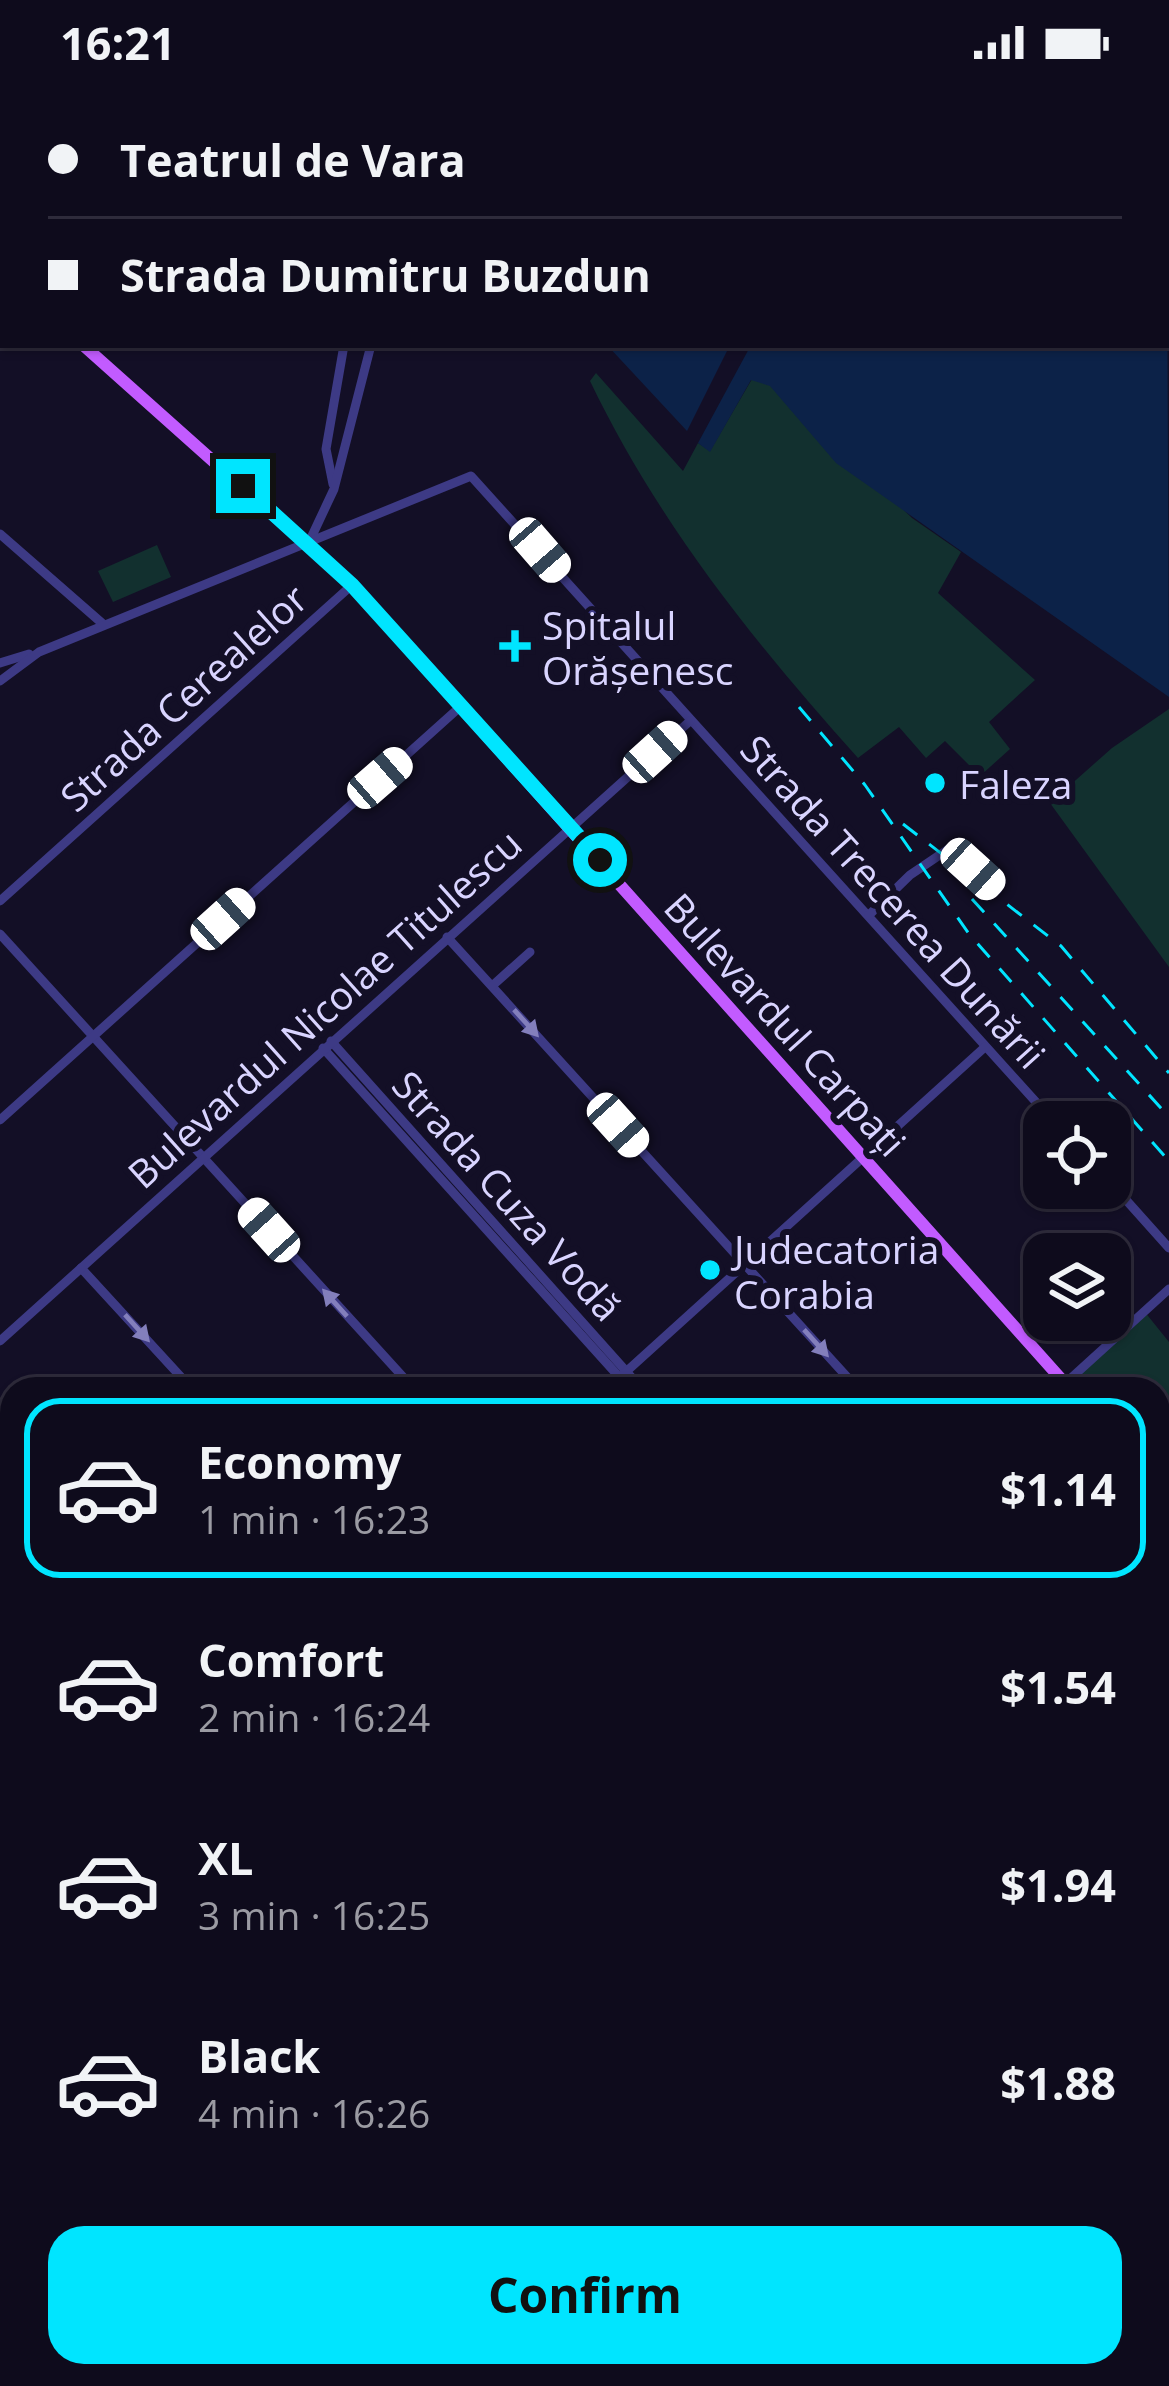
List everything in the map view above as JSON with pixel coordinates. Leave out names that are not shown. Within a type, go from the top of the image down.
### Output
[{"type":"main road","name":"Bulevardul Carpați","points":[[86,348],[352,585],[864,1156],[1055,1377]]},
{"type":"street","points":[[334,489],[326,449],[343,348]]},
{"type":"street","points":[[0,663],[39,652],[308,542],[334,489],[370,348]]},
{"type":"street","name":"Strada Trecerea Dunării","points":[[308,542],[471,476],[1035,1101]]},
{"type":"street","points":[[0,534],[103,624]]},
{"type":"street","name":"Strada Cerealelor","points":[[0,901],[352,585]]},
{"type":"street","points":[[0,681],[39,652]]},
{"type":"street","points":[[0,1120],[461,706]]},
{"type":"street","name":"Bulevardul Nicolae Titulescu","points":[[0,1342],[690,721]]},
{"type":"street","points":[[869,915],[910,874],[950,848],[997,890]]},
{"type":"street","points":[[0,934],[403,1377]]},
{"type":"street","points":[[447,937],[847,1377]]},
{"type":"street","points":[[492,986],[530,952]]},
{"type":"street","name":"Strada Cuza Vodă","points":[[327,1045],[626,1377]]},
{"type":"street","points":[[621,1377],[985,1047]]},
{"type":"street","points":[[1131,1205],[1169,1248]]},
{"type":"street","points":[[81,1268],[181,1377]]},
{"type":"street","points":[[1075,1377],[1169,1289]]},
{"type":"green space","points":[[596,373],[683,471],[698,443],[710,451],[752,379],[775,384],[912,518],[961,552],[938,593],[1035,680],[989,722],[1010,749],[980,776],[945,741],[926,758],[899,727],[858,758],[745,625],[677,532],[590,381]]},
{"type":"green space","points":[[157,545],[171,577],[113,602],[98,571]]},
{"type":"green space","points":[[1169,709],[1169,967],[1050,803],[1112,748]]},
{"type":"green space","points":[[1144,1311],[1169,1342],[1169,1377],[1072,1377],[1111,1341],[1131,1341],[1131,1323]]},
{"type":"water","points":[[610,348],[728,348],[687,431]]},
{"type":"water","points":[[749,348],[1167,348],[1169,697],[836,463],[770,386],[751,380],[710,452],[698,443]]},
{"type":"railway","points":[[799,707],[865,785],[969,934],[1169,1161]]},
{"type":"railway","points":[[903,824],[1061,946],[1169,1073]]},
{"type":"railway","points":[[972,899],[1169,1117]]},
{"type":"place","name":"Spitalul Orășenesc","points":[[515,646]]},
{"type":"place","name":"Faleza","points":[[935,783]]},
{"type":"place","name":"Judecatoria Corabia","points":[[710,1270]]},
{"type":"route","points":[[243,486],[352,585],[600,860]]}]
